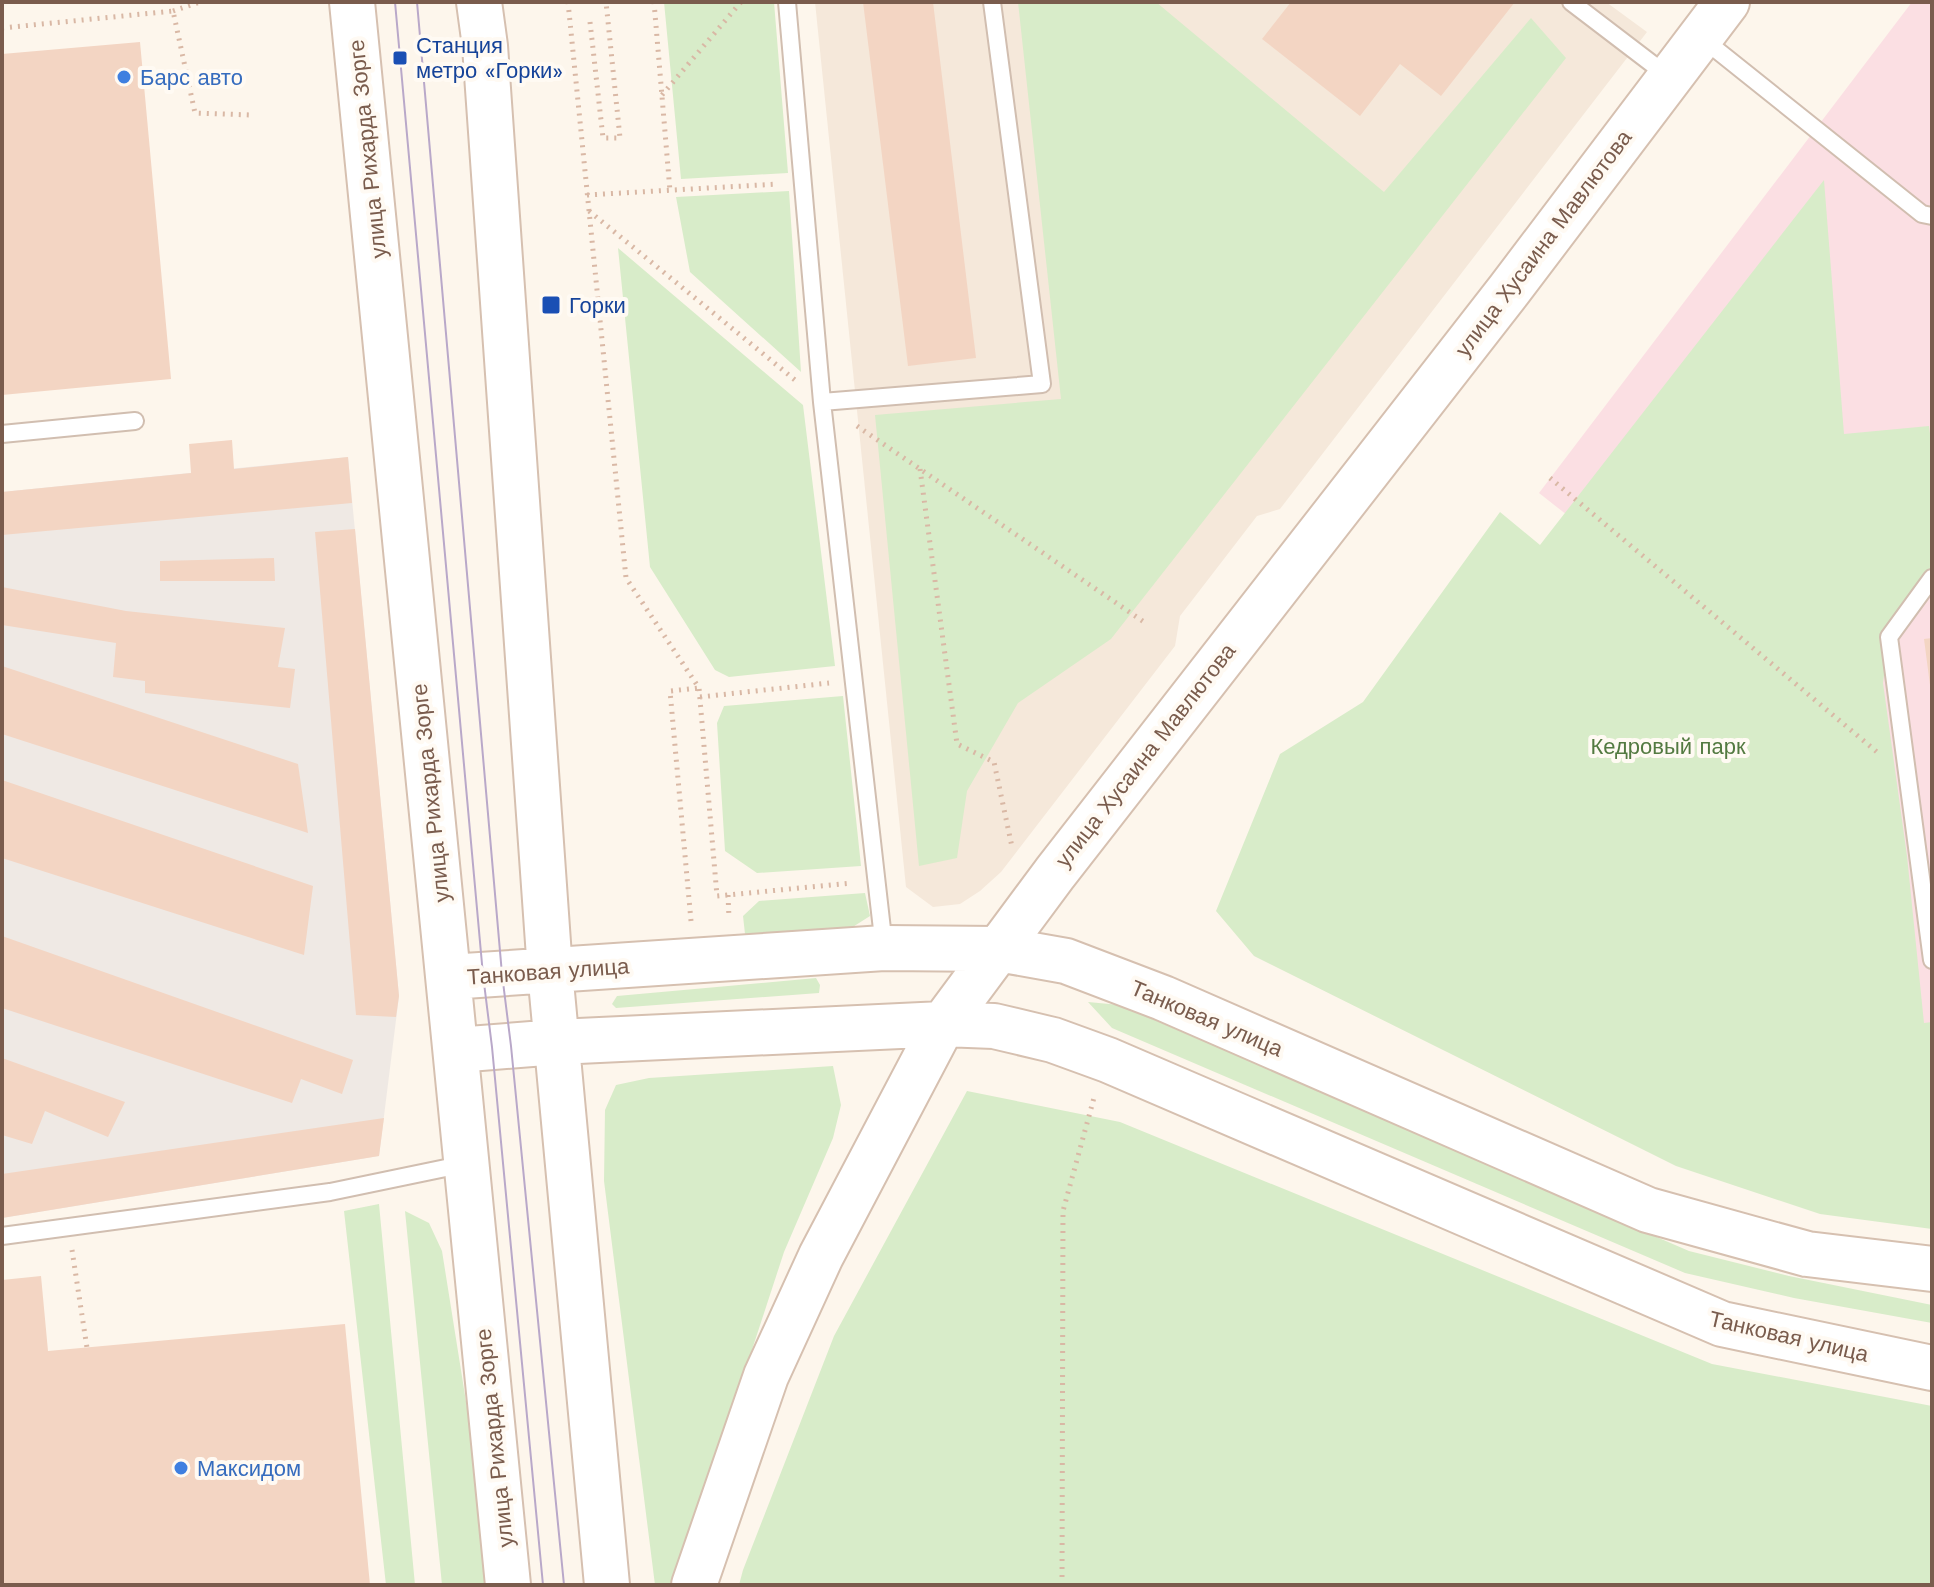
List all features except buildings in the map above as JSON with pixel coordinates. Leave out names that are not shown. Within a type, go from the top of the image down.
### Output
[{"type":"main road","name":"улица Рихарда Зорге","points":[[352,2],[508,1585]]},
{"type":"main road","points":[[479,2],[486,62],[550,971],[607,1585]]},
{"type":"main road","name":"улица Хусаина Мавлютова","points":[[694,1585],[766,1376],[821,1256],[943,1024],[1727,2]]},
{"type":"main road","name":"Танковая улица","points":[[449,977],[884,948],[998,949],[1066,961],[1141,989],[1648,1210],[1807,1254],[1932,1269]]},
{"type":"main road","name":"Танковая улица","points":[[456,1050],[557,1042],[943,1024],[994,1026],[1053,1040],[1108,1060],[1722,1324],[1932,1368]]},
{"type":"lane","points":[[787,2],[822,402],[884,948]]},
{"type":"lane","points":[[822,402],[1042,384],[992,2]]},
{"type":"lane","points":[[1571,2],[1669,77]]},
{"type":"lane","points":[[1701,37],[1922,214],[1932,216]]},
{"type":"lane","points":[[2,434],[135,421]]},
{"type":"lane","points":[[1932,578],[1889,637],[1932,960]]},
{"type":"lane","points":[[2,1236],[330,1192],[467,1164]]},
{"type":"path","points":[[2,28],[173,11],[200,2]]},
{"type":"path","points":[[568,2],[626,578],[699,688],[717,896],[878,881]]},
{"type":"path","points":[[590,22],[603,138],[620,138],[606,2]]},
{"type":"path","points":[[654,2],[670,191]]},
{"type":"path","points":[[662,96],[741,2]]},
{"type":"path","points":[[173,11],[195,113],[251,115]]},
{"type":"path","points":[[587,195],[803,182]]},
{"type":"path","points":[[920,469],[957,744],[994,762],[1012,847]]},
{"type":"path","points":[[1550,478],[1877,752],[1904,750]]},
{"type":"path","points":[[700,697],[854,680]]},
{"type":"path","points":[[691,927],[670,691],[699,688]]},
{"type":"path","points":[[722,924],[730,923],[728,895]]},
{"type":"path","points":[[1062,1585],[1063,1211],[1097,1085]]},
{"type":"path","points":[[68,1227],[87,1348]]},
{"type":"shaded area","points":[[815,2],[1606,2],[1647,32],[1280,509],[1257,516],[1180,616],[1175,646],[1001,872],[960,904],[933,907],[906,887]]},
{"type":"shaded area","points":[[1912,2],[1932,2],[1932,1026],[1920,1024],[1875,757],[1539,493]]},
{"type":"shaded area","points":[[348,457],[399,996],[379,1156],[2,1218],[2,492]]},
{"type":"green space","points":[[664,2],[774,2],[788,173],[681,179]]},
{"type":"green space","points":[[1018,2],[1156,2],[1384,192],[1531,18],[1566,58],[1111,639],[1018,703],[967,791],[957,858],[919,866],[875,415],[1061,399]]},
{"type":"green space","name":"Кедровый парк","points":[[1824,180],[1844,434],[1929,426],[1932,449],[1932,585],[1890,628],[1883,683],[1907,856],[1924,1023],[1932,1022],[1932,1229],[1820,1214],[1676,1166],[1254,956],[1216,911],[1280,754],[1363,702],[1500,512],[1540,545]]},
{"type":"green space","points":[[789,191],[801,372],[690,272],[676,197]]},
{"type":"green space","points":[[618,248],[803,405],[835,666],[729,677],[715,670],[650,567]]},
{"type":"green space","points":[[843,696],[861,866],[757,873],[725,851],[717,723],[724,706]]},
{"type":"green space","points":[[865,893],[870,916],[848,930],[746,943],[743,916],[759,901]]},
{"type":"green space","points":[[816,978],[820,985],[819,993],[616,1008],[612,1004],[617,996]]},
{"type":"green space","points":[[1088,1002],[1120,1005],[1689,1251],[1789,1276],[1932,1305],[1932,1323],[1794,1298],[1685,1273],[1112,1028]]},
{"type":"green space","points":[[833,1066],[841,1105],[833,1138],[784,1252],[675,1585],[655,1585],[604,1181],[605,1110],[616,1085],[649,1078]]},
{"type":"green space","points":[[967,1091],[1120,1122],[1712,1364],[1932,1406],[1932,1585],[739,1585],[834,1336]]},
{"type":"green space","points":[[379,1204],[415,1585],[386,1585],[344,1211]]},
{"type":"green space","points":[[405,1211],[429,1223],[442,1251],[471,1433],[487,1585],[442,1585]]},
{"type":"tram line","points":[[395,2],[483,975],[543,1585]]},
{"type":"tram line","points":[[417,2],[502,974],[564,1585]]},
{"type":"place","name":"Станция метро «Горки»","points":[[400,58]]},
{"type":"place","name":"Барс авто","points":[[124,77]]},
{"type":"place","name":"Горки","points":[[551,305]]},
{"type":"place","name":"Максидом","points":[[181,1468]]}]
